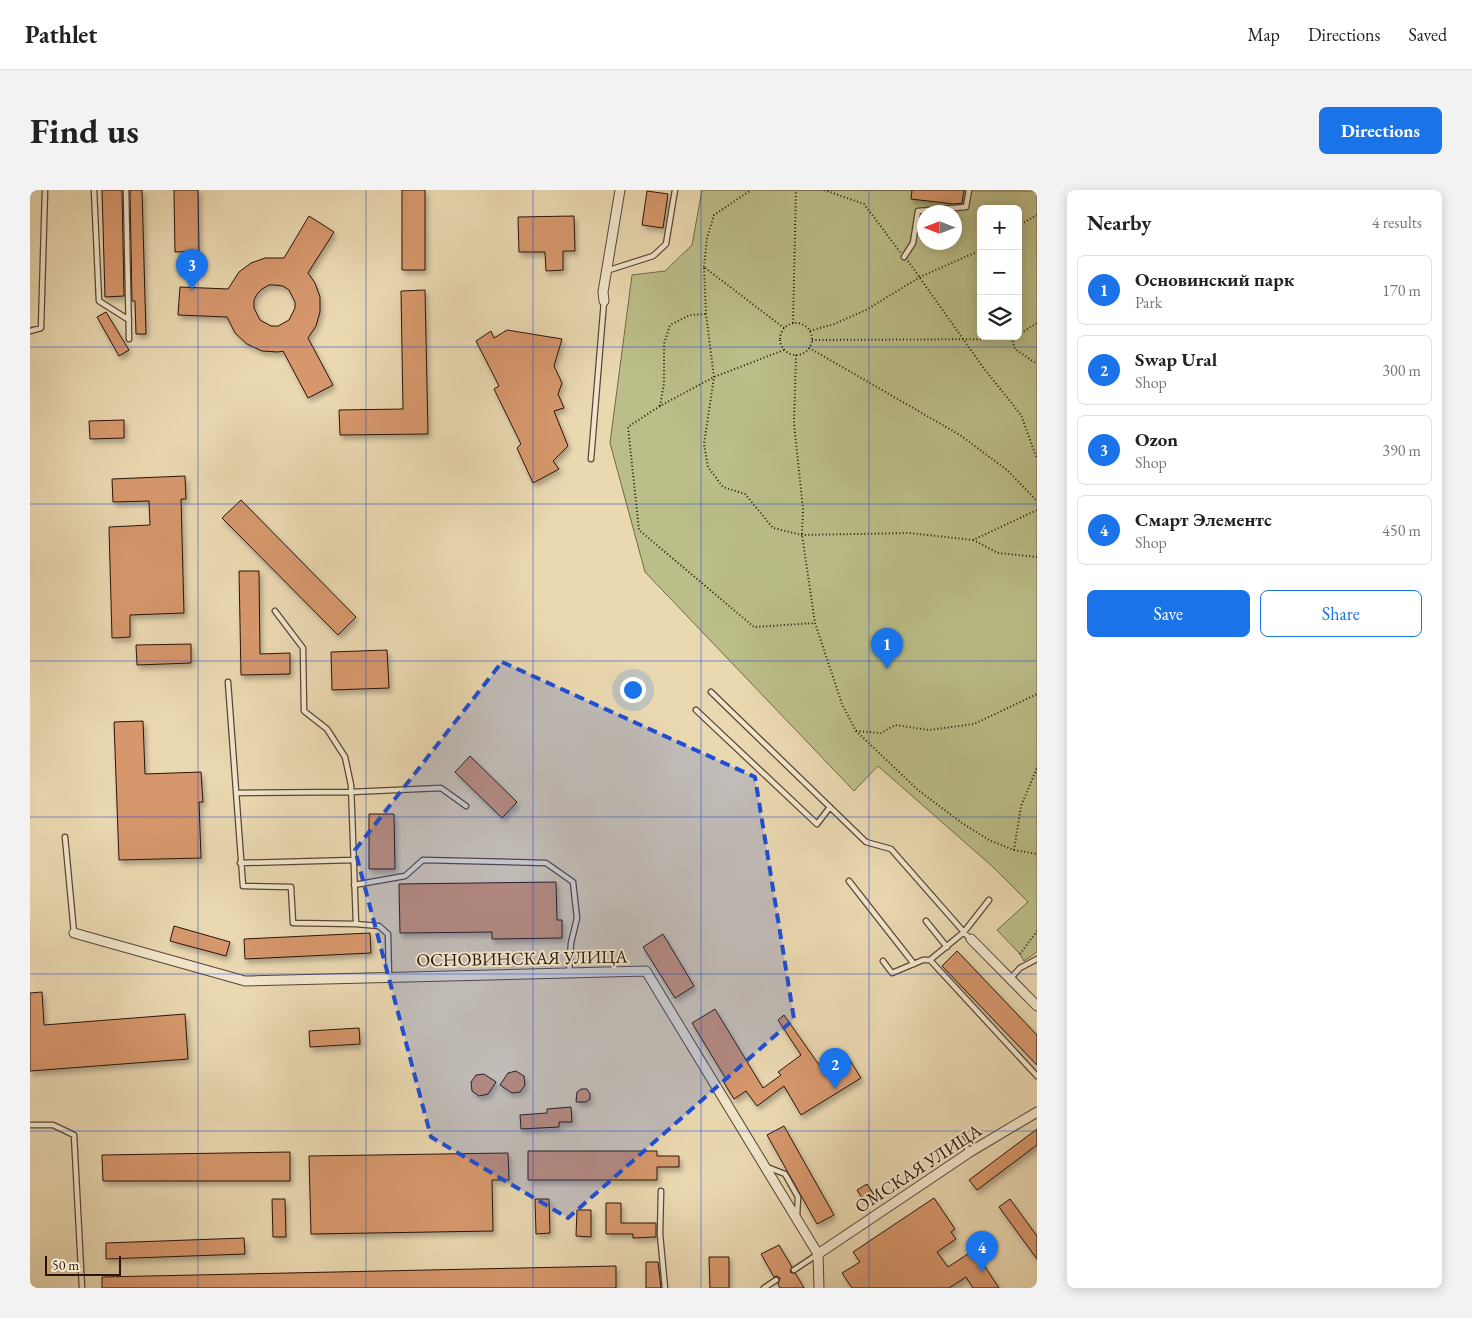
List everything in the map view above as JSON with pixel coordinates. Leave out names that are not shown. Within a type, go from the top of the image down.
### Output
[{"type":"street","points":[[604,302],[606,271],[620,190]]},
{"type":"street","name":"ОСНОВИНСКАЯ УЛИЦА","points":[[74,933],[245,980],[646,971],[818,1254]]},
{"type":"street","points":[[967,935],[1037,1006]]},
{"type":"street","name":"ОМСКАЯ УЛИЦА","points":[[818,1254],[970,1152],[1037,1112]]},
{"type":"street","points":[[818,1254],[819,1288]]},
{"type":"lane","points":[[30,331],[40,328],[45,190]]},
{"type":"lane","points":[[94,190],[99,301],[129,320]]},
{"type":"lane","points":[[126,190],[129,339]]},
{"type":"lane","points":[[606,271],[653,256],[666,244],[675,190]]},
{"type":"lane","points":[[904,257],[913,243],[918,211],[966,207],[969,190]]},
{"type":"lane","points":[[591,459],[604,302]]},
{"type":"lane","points":[[276,611],[303,648],[304,711],[327,729],[345,757],[351,792],[356,924]]},
{"type":"lane","points":[[228,682],[243,886],[291,887],[293,922],[379,926],[388,934],[389,977]]},
{"type":"lane","points":[[711,692],[866,842],[891,849],[967,935]]},
{"type":"lane","points":[[696,710],[817,824],[830,807]]},
{"type":"lane","points":[[236,793],[351,792],[441,788],[466,806]]},
{"type":"lane","points":[[64,837],[74,933]]},
{"type":"lane","points":[[240,862],[353,860]]},
{"type":"lane","points":[[354,885],[405,876],[423,860],[546,863],[573,882],[577,918],[571,943],[569,973]]},
{"type":"lane","points":[[849,881],[914,964]]},
{"type":"lane","points":[[883,961],[892,973],[923,960],[930,960],[947,946],[967,935],[989,900]]},
{"type":"lane","points":[[926,921],[947,946]]},
{"type":"lane","points":[[1010,979],[1020,968],[1037,959]]},
{"type":"lane","points":[[930,960],[1037,1076]]},
{"type":"lane","points":[[30,1125],[52,1125],[74,1135],[82,1288]]},
{"type":"lane","points":[[960,1138],[970,1152]]},
{"type":"lane","points":[[661,1191],[660,1234],[665,1288]]},
{"type":"lane","points":[[794,1270],[818,1254]]},
{"type":"lane","points":[[764,1288],[776,1280]]},
{"type":"path","points":[[751,190],[714,214],[706,238],[704,266],[706,314],[714,377],[704,444],[708,467],[723,487],[745,494],[772,528],[802,535],[910,533],[973,540],[998,553],[1037,557]]},
{"type":"path","points":[[793,323],[796,190]]},
{"type":"path","points":[[1022,223],[1037,214]]},
{"type":"path","points":[[810,332],[866,310],[920,277],[977,252]]},
{"type":"path","points":[[704,266],[784,328]]},
{"type":"path","points":[[660,406],[664,383],[664,344],[670,325],[690,315],[706,314]]},
{"type":"path","points":[[793,323],[802,325],[810,332],[812,340],[809,348],[796,355],[784,350],[780,341],[784,328],[793,323]]},
{"type":"path","points":[[1022,333],[1037,323]]},
{"type":"path","points":[[963,338],[1020,416],[1037,459]]},
{"type":"path","points":[[812,340],[977,338]]},
{"type":"path","points":[[1012,340],[1015,349],[1037,364]]},
{"type":"path","points":[[809,348],[960,434],[1007,470],[1037,501]]},
{"type":"path","points":[[784,350],[714,377],[660,406],[628,427],[639,530],[754,627],[815,623]]},
{"type":"path","points":[[796,355],[794,423],[803,509],[802,535],[815,623],[842,704],[856,731],[918,790],[962,824],[989,840],[1014,850],[1037,854]]},
{"type":"path","points":[[973,540],[1037,510]]},
{"type":"path","points":[[856,731],[880,733],[895,726],[930,730],[974,724],[1037,694]]},
{"type":"path","points":[[1014,850],[1021,806],[1037,768]]},
{"type":"path","points":[[1020,954],[1037,931]]},
{"type":"highlighted area","points":[[502,662],[755,777],[794,1019],[568,1218],[431,1137],[355,850]]},
{"type":"green space","points":[[702,190],[1037,191],[1037,952],[1024,961],[1020,954],[997,930],[1028,902],[993,867],[878,766],[854,791],[645,572],[610,443],[632,275],[665,271],[692,245]]},
{"type":"building","points":[[102,190],[122,190],[124,296],[105,297]]},
{"type":"building","points":[[130,190],[142,190],[146,334],[136,334],[135,301],[132,301]]},
{"type":"building","points":[[174,190],[198,190],[199,251],[175,252]]},
{"type":"building","points":[[402,190],[425,190],[425,270],[402,270]]},
{"type":"building","points":[[912,190],[964,190],[962,203],[954,204],[911,199]]},
{"type":"building","points":[[647,191],[668,194],[663,228],[642,225]]},
{"type":"building","points":[[309,216],[334,232],[308,273],[315,283],[320,297],[320,312],[316,326],[308,338],[333,385],[308,398],[283,351],[262,351],[247,344],[235,333],[227,317],[178,315],[180,287],[228,289],[239,272],[251,263],[265,258],[284,258]],"holes":[[[269,285],[283,286],[289,290],[295,302],[295,308],[289,320],[278,326],[271,326],[260,320],[254,308],[254,300],[262,289]]]},
{"type":"building","points":[[574,216],[575,251],[563,251],[563,270],[546,271],[545,252],[519,252],[518,217]]},
{"type":"building","points":[[425,290],[428,434],[340,435],[339,410],[403,409],[401,291]]},
{"type":"building","points":[[106,312],[129,350],[119,356],[97,317]]},
{"type":"building","points":[[507,330],[562,339],[554,366],[562,383],[558,394],[564,408],[554,411],[568,446],[553,461],[559,469],[533,483],[517,448],[521,444],[494,389],[499,386],[476,341],[491,331],[494,338]]},
{"type":"building","points":[[124,420],[124,438],[90,439],[89,421]]},
{"type":"building","points":[[185,476],[186,499],[181,499],[184,613],[130,615],[130,637],[112,638],[109,527],[150,525],[149,501],[113,502],[112,479]]},
{"type":"building","points":[[241,500],[356,617],[338,635],[222,518]]},
{"type":"building","points":[[239,571],[259,571],[260,654],[290,653],[290,674],[241,675]]},
{"type":"building","points":[[191,644],[191,663],[137,665],[136,645]]},
{"type":"building","points":[[387,650],[389,688],[332,690],[331,652]]},
{"type":"building","points":[[143,721],[145,774],[201,772],[203,802],[199,802],[201,858],[119,860],[114,722]]},
{"type":"building","points":[[470,756],[517,802],[502,818],[455,772]]},
{"type":"building","points":[[369,814],[394,814],[395,869],[369,869]]},
{"type":"building","points":[[556,882],[557,920],[562,920],[562,938],[492,939],[492,932],[400,933],[399,884]]},
{"type":"building","points":[[174,926],[230,942],[226,956],[170,941]]},
{"type":"building","points":[[370,933],[371,953],[245,959],[244,939]]},
{"type":"building","points":[[663,934],[694,986],[675,998],[643,947]]},
{"type":"building","points":[[957,951],[1037,1035],[1037,1065],[942,966]]},
{"type":"building","points":[[42,992],[44,1025],[185,1014],[188,1059],[30,1071],[30,993]]},
{"type":"building","points":[[715,1009],[763,1088],[781,1075],[778,1072],[801,1055],[778,1020],[784,1015],[824,1072],[848,1057],[861,1078],[801,1115],[784,1086],[757,1106],[746,1091],[734,1099],[723,1081],[726,1079],[692,1023]]},
{"type":"building","points":[[359,1028],[360,1044],[310,1047],[309,1031]]},
{"type":"building","points":[[516,1071],[524,1076],[525,1085],[520,1092],[512,1093],[500,1085],[508,1073]]},
{"type":"building","points":[[484,1074],[496,1082],[488,1094],[479,1096],[472,1091],[471,1082],[476,1075]]},
{"type":"building","points":[[581,1089],[587,1089],[590,1099],[586,1102],[576,1102],[577,1092]]},
{"type":"building","points":[[571,1107],[572,1122],[559,1122],[559,1127],[521,1129],[520,1115],[547,1113],[547,1109]]},
{"type":"building","points":[[784,1126],[834,1215],[817,1224],[767,1135]]},
{"type":"building","points":[[1037,1129],[1037,1145],[977,1190],[969,1180]]},
{"type":"building","points":[[528,1151],[657,1151],[657,1156],[679,1156],[679,1167],[657,1167],[657,1180],[528,1180]]},
{"type":"building","points":[[290,1152],[290,1181],[103,1181],[102,1155]]},
{"type":"building","points":[[508,1153],[509,1180],[492,1180],[493,1231],[311,1234],[309,1156]]},
{"type":"building","points":[[867,1184],[874,1195],[864,1201],[857,1190]]},
{"type":"building","points":[[934,1198],[955,1229],[951,1232],[956,1239],[937,1252],[948,1267],[974,1250],[999,1288],[973,1288],[966,1277],[949,1288],[852,1288],[842,1273],[860,1262],[853,1252]]},
{"type":"building","points":[[272,1199],[285,1199],[286,1237],[273,1237]]},
{"type":"building","points":[[535,1199],[549,1199],[550,1233],[536,1234]]},
{"type":"building","points":[[1010,1199],[1037,1236],[1037,1259],[999,1207]]},
{"type":"building","points":[[606,1203],[621,1203],[621,1223],[656,1223],[656,1237],[633,1238],[633,1234],[606,1234]]},
{"type":"building","points":[[577,1210],[591,1210],[591,1237],[576,1236]]},
{"type":"building","points":[[244,1238],[245,1254],[106,1259],[106,1243]]},
{"type":"building","points":[[779,1245],[792,1267],[790,1272],[796,1274],[804,1288],[780,1288],[778,1284],[780,1278],[774,1277],[761,1254]]},
{"type":"building","points":[[709,1257],[729,1257],[729,1288],[710,1288]]},
{"type":"building","points":[[646,1262],[658,1262],[661,1288],[646,1288]]},
{"type":"building","points":[[616,1266],[616,1288],[102,1288],[102,1277]]},
{"type":"place","name":"Ozon","points":[[192,290]]},
{"type":"place","name":"Основинский парк","points":[[887,669]]},
{"type":"place","name":"Swap Ural","points":[[835,1089]]},
{"type":"place","name":"Смарт Элементс","points":[[982,1272]]}]
